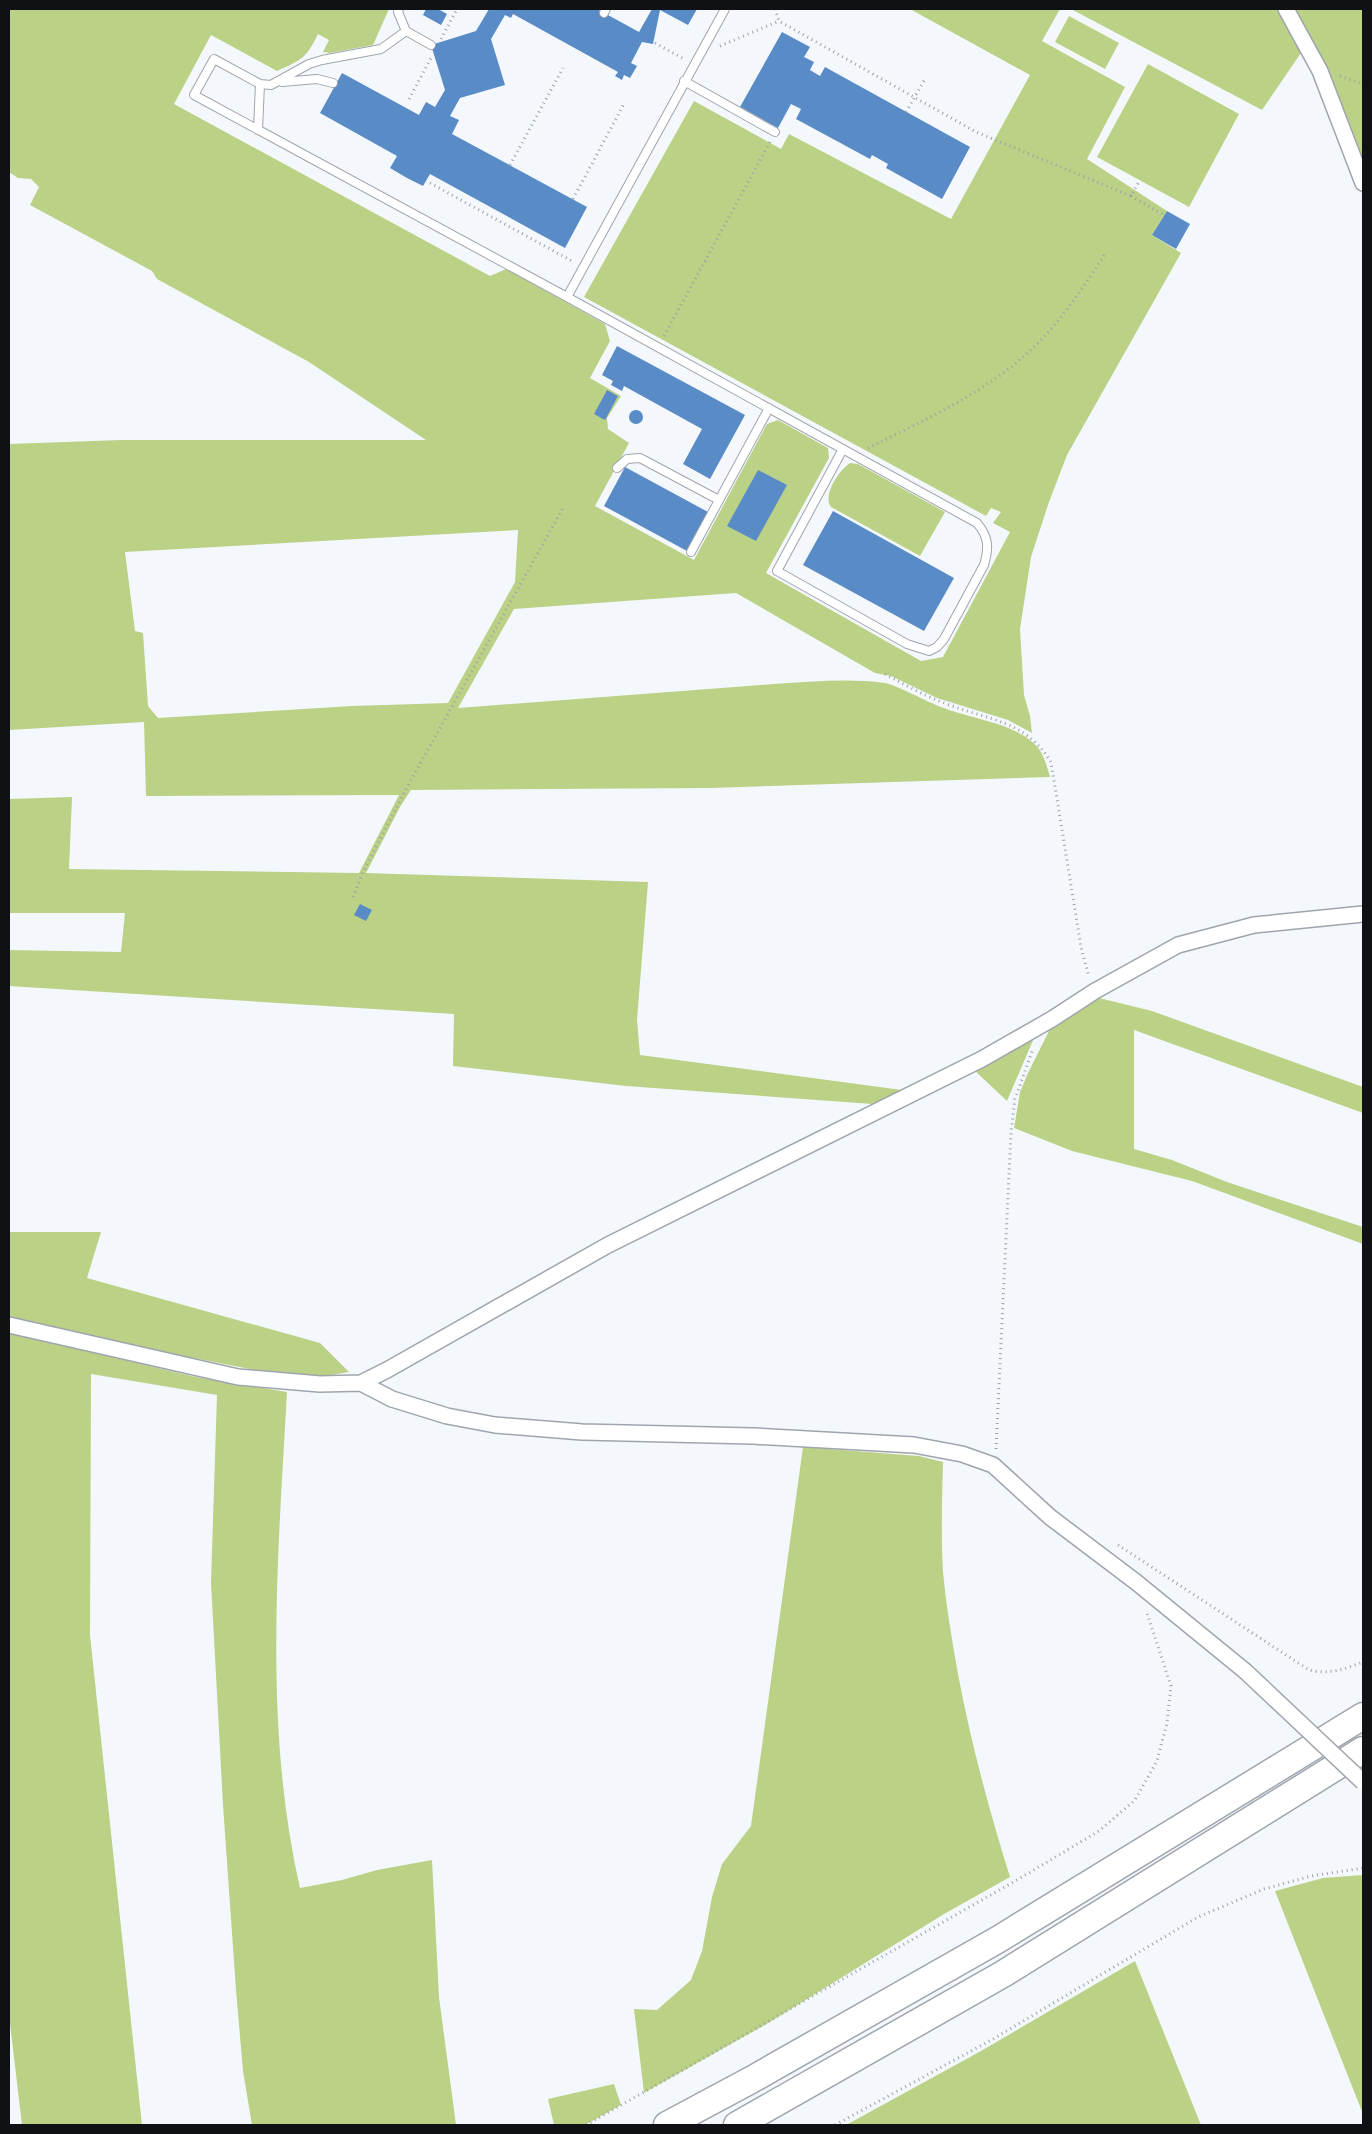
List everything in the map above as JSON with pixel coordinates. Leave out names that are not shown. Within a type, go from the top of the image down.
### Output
[{"type":"highway","points":[[667,2125],[751,2080],[999,1939],[1363,1716]]},
{"type":"highway","points":[[737,2125],[1003,1974],[1363,1750]]},
{"type":"street","points":[[1286,9],[1320,71],[1363,182]]},
{"type":"street","points":[[9,1325],[238,1377],[320,1384],[361,1383],[608,1245],[982,1059],[1052,1019],[1095,991],[1178,945],[1254,925],[1363,914]]},
{"type":"street","points":[[361,1383],[401,1402],[447,1416],[495,1425],[582,1432],[753,1436],[914,1445],[962,1454],[994,1466],[1050,1517],[1136,1582],[1245,1671],[1363,1782]]},
{"type":"lane","points":[[399,9],[398,12],[406,31],[435,46]]},
{"type":"lane","points":[[567,297],[725,9]]},
{"type":"lane","points":[[406,31],[381,49],[316,62],[272,85],[260,84],[214,59],[194,95],[977,522],[988,542],[988,553],[984,565],[944,639],[937,647],[929,651],[907,644],[777,571],[843,449]]},
{"type":"lane","points":[[280,82],[317,79],[332,83]]},
{"type":"lane","points":[[684,81],[775,132]]},
{"type":"lane","points":[[258,130],[260,84]]},
{"type":"lane","points":[[691,552],[769,408]]},
{"type":"lane","points":[[618,468],[627,459],[640,458],[719,500]]},
{"type":"path","points":[[409,100],[435,46],[457,9]]},
{"type":"path","points":[[775,9],[779,21],[976,132],[1131,196],[1164,215]]},
{"type":"path","points":[[699,55],[779,21]]},
{"type":"path","points":[[655,43],[694,64]]},
{"type":"path","points":[[510,166],[563,68]]},
{"type":"path","points":[[906,112],[924,79]]},
{"type":"path","points":[[573,199],[625,102]]},
{"type":"path","points":[[658,348],[775,132]]},
{"type":"path","points":[[1131,196],[1140,180]]},
{"type":"path","points":[[430,183],[584,267]]},
{"type":"path","points":[[854,455],[958,401],[1010,368],[1034,348],[1055,324],[1079,294],[1105,254]]},
{"type":"path","points":[[353,897],[363,872],[406,789],[563,508]]},
{"type":"path","points":[[885,674],[934,699],[1001,721],[1028,734],[1042,747],[1051,762],[1081,947],[1095,991]]},
{"type":"path","points":[[994,1466],[1006,1275],[1011,1132],[1015,1099],[1028,1058],[1052,1019]]},
{"type":"path","points":[[1116,1544],[1309,1670],[1322,1674],[1343,1670],[1363,1662]]},
{"type":"path","points":[[586,2125],[1025,1875],[1099,1831],[1134,1800],[1157,1761],[1167,1723],[1171,1686],[1136,1582]]},
{"type":"path","points":[[835,2125],[993,2039],[1198,1917],[1264,1889],[1311,1876],[1363,1868]]},
{"type":"green space","points":[[9,9],[389,9],[373,45],[330,53],[323,52],[329,40],[318,34],[310,49],[302,58],[277,71],[211,35],[174,104],[490,276],[506,269],[605,324],[610,341],[590,378],[621,396],[607,418],[608,429],[629,443],[595,506],[694,560],[767,424],[778,420],[828,448],[829,458],[766,573],[921,661],[943,657],[1010,532],[993,523],[1001,512],[991,508],[986,516],[584,297],[694,101],[781,149],[789,134],[951,219],[1030,75],[910,9],[1060,9],[1042,41],[1125,87],[1087,159],[1167,211],[1152,235],[1181,253],[1067,455],[1031,557],[1020,629],[1024,695],[1030,716],[1032,733],[1008,720],[937,698],[891,676],[875,673],[736,593],[514,609],[458,708],[801,682],[844,681],[885,683],[941,707],[1007,727],[1019,733],[1039,749],[1050,777],[710,788],[411,790],[400,807],[366,873],[648,882],[637,1020],[640,1055],[902,1090],[872,1104],[626,1086],[453,1066],[454,1014],[9,986],[9,950],[121,952],[125,913],[9,913],[9,799],[72,797],[69,869],[359,873],[399,795],[146,796],[144,722],[9,730],[9,444],[121,440],[426,440],[309,362],[157,279],[152,271],[30,205],[39,187],[31,179],[18,178],[9,172]],"holes":[[[518,530],[515,582],[448,703],[352,706],[158,718],[148,706],[143,633],[135,631],[125,552]]]},
{"type":"green space","points":[[1071,9],[1280,9],[1303,50],[1262,110]]},
{"type":"green space","points":[[1292,9],[1363,9],[1363,169]]},
{"type":"green space","points":[[1069,16],[1119,43],[1105,69],[1055,42]]},
{"type":"green space","points":[[1148,64],[1239,114],[1189,207],[1097,157]]},
{"type":"green space","points":[[850,463],[858,464],[945,512],[920,556],[831,507],[829,502],[830,490],[841,471]]},
{"type":"green space","points":[[1099,998],[1152,1011],[1363,1087],[1363,1113],[1134,1030],[1134,1149],[1172,1160],[1227,1182],[1363,1227],[1363,1244],[1192,1181],[1072,1151],[1014,1128],[1020,1092],[1050,1029]]},
{"type":"green space","points":[[1034,1038],[1007,1101],[974,1070]]},
{"type":"green space","points":[[9,1232],[101,1232],[87,1278],[320,1343],[349,1372],[320,1377],[270,1373],[159,1351],[9,1317]]},
{"type":"green space","points":[[9,1333],[196,1377],[287,1392],[277,1578],[277,1703],[288,1827],[300,1888],[342,1880],[377,1870],[432,1860],[439,1997],[456,2125],[252,2125],[243,2071],[236,1990],[223,1805],[211,1583],[217,1395],[91,1374],[90,1635],[142,2125],[22,2125],[9,2015]]},
{"type":"green space","points":[[803,1447],[919,1456],[943,1462],[943,1572],[951,1636],[975,1751],[1010,1877],[944,1914],[770,2022],[644,2093],[634,2009],[657,2010],[691,1980],[702,1951],[712,1897],[722,1864],[751,1826]]},
{"type":"green space","points":[[1363,1875],[1363,2114],[1275,1891],[1323,1878]]},
{"type":"green space","points":[[1135,1961],[1201,2125],[846,2125],[981,2051]]},
{"type":"green space","points":[[614,2084],[621,2105],[585,2125],[554,2125],[548,2099]]},
{"type":"building","points":[[426,9],[438,9],[447,14],[441,25],[423,15]]},
{"type":"building","points":[[489,9],[597,9],[639,32],[652,9],[697,9],[688,25],[660,10],[653,44],[642,42],[631,63],[637,66],[630,78],[624,75],[622,80],[615,76],[618,72],[513,14],[511,18],[505,15],[491,39],[505,85],[460,98],[450,116],[459,120],[452,134],[587,207],[565,248],[430,174],[423,186],[407,178],[390,168],[397,156],[320,113],[342,73],[419,115],[426,102],[435,107],[445,90],[431,45],[476,31]]},
{"type":"building","points":[[782,32],[810,47],[804,57],[814,62],[810,70],[820,76],[825,67],[970,147],[942,199],[886,168],[888,164],[872,155],[870,159],[796,119],[801,109],[791,104],[778,128],[740,107]]},
{"type":"building","points":[[1167,211],[1190,224],[1176,249],[1152,235]]},
{"type":"building","points":[[617,346],[745,415],[710,479],[683,464],[702,429],[624,386],[622,391],[611,385],[613,381],[602,375]]},
{"type":"building","points":[[607,390],[618,396],[605,420],[594,414]]},
{"type":"building","points":[[636,410],[641,412],[643,417],[641,422],[636,424],[631,422],[629,417],[631,412]]},
{"type":"building","points":[[625,467],[708,512],[687,551],[604,506]]},
{"type":"building","points":[[758,470],[787,485],[756,541],[727,526]]},
{"type":"building","points":[[833,511],[954,578],[924,631],[803,565]]},
{"type":"building","points":[[360,904],[372,910],[366,921],[354,915]]}]
